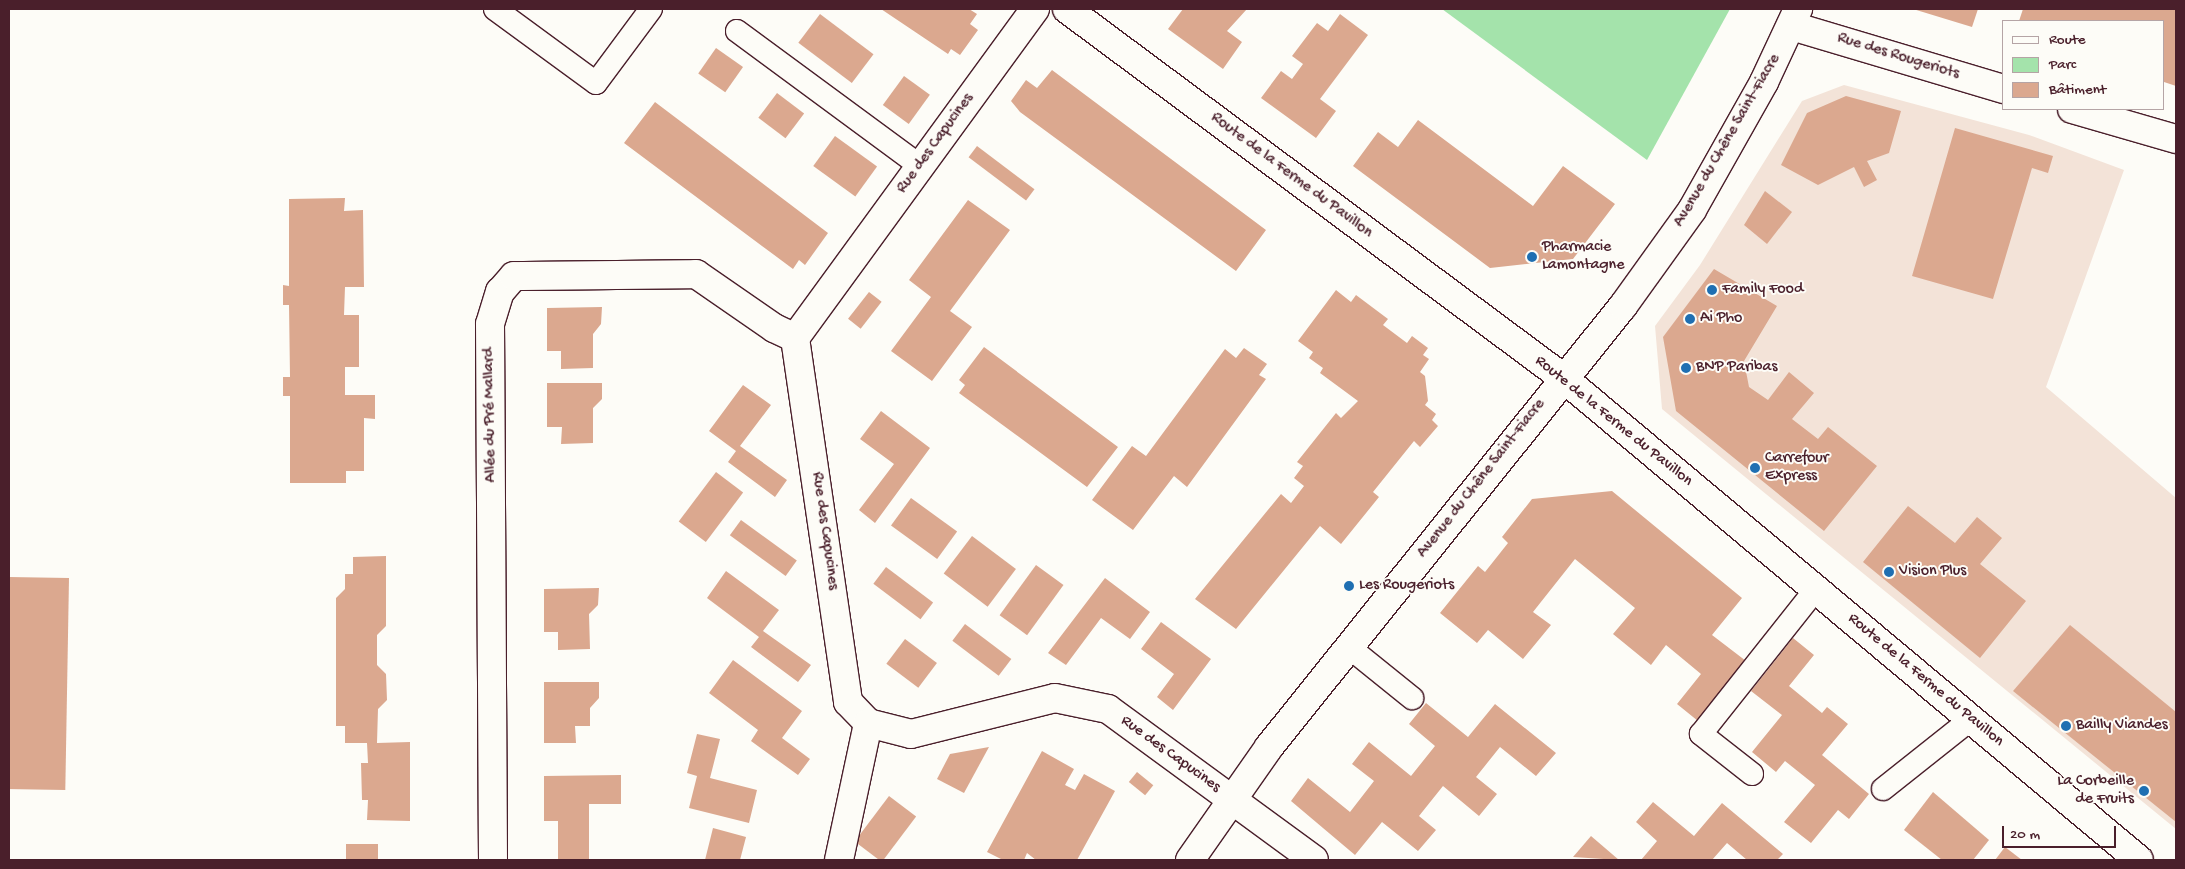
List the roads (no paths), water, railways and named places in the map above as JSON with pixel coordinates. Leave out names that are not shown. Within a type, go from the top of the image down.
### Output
[{"type":"street","name":"Rue des Capucines","points":[[1035,9],[795,338],[848,702],[868,723],[911,734],[1056,698],[1108,709],[1314,860]]},
{"type":"street","name":"Route de la Ferme du Pavillon","points":[[1067,9],[1562,377],[2139,860]]},
{"type":"street","name":"Avenue du Chêne Saint-Fiacre","points":[[1190,860],[1232,800],[1350,648],[1562,377],[1623,306],[1692,210],[1795,17]]},
{"type":"street","name":"Rue des Rougeriots","points":[[1795,17],[2002,88]]},
{"type":"street","points":[[2075,110],[2176,139]]},
{"type":"street","name":"Allée du Pré Mallard","points":[[493,860],[490,324],[500,292],[514,276],[696,274],[774,328],[795,338]]},
{"type":"street","points":[[839,860],[868,723]]},
{"type":"lane","points":[[495,9],[596,83],[651,9]]},
{"type":"lane","points":[[737,30],[920,166]]},
{"type":"lane","points":[[1752,774],[1701,734],[1815,590]]},
{"type":"lane","points":[[1350,648],[1412,698]]},
{"type":"lane","points":[[1883,788],[1970,720]]},
{"type":"place","name":"Pharmacie Lamontagne","points":[[1532,257]]},
{"type":"place","name":"Family Food","points":[[1712,290]]},
{"type":"place","name":"Ai Pho","points":[[1690,319]]},
{"type":"place","name":"BNP Paribas","points":[[1686,368]]},
{"type":"place","name":"Carrefour Express","points":[[1755,468]]},
{"type":"place","name":"Vision Plus","points":[[1889,572]]},
{"type":"place","name":"Les Rougeriots","points":[[1349,586]]},
{"type":"place","name":"Bailly Viandes","points":[[2066,726]]},
{"type":"place","name":"La Corbeille de Fruits","points":[[2144,791]]}]
